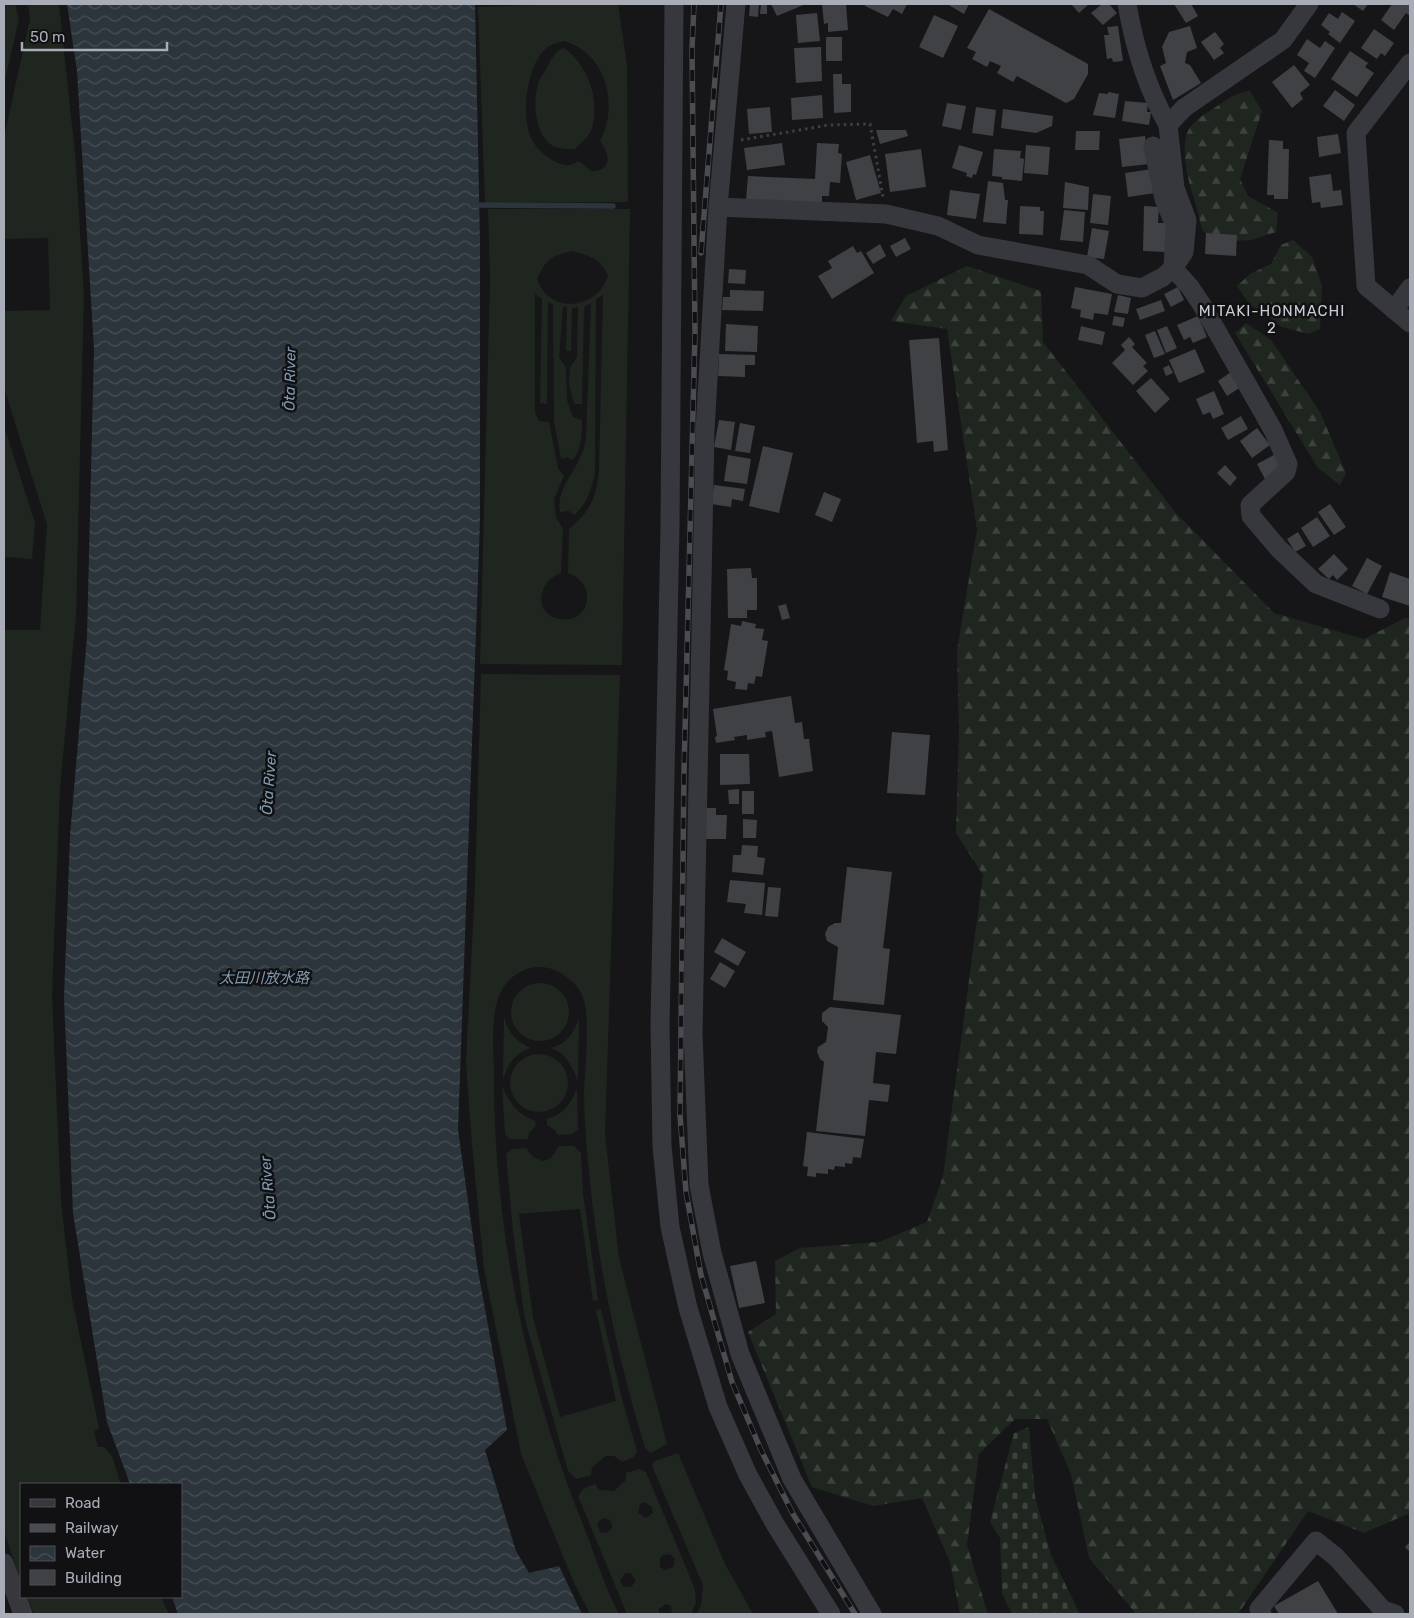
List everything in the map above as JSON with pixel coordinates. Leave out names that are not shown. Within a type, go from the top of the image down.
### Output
[{"type":"street","points":[[674,4],[670,526],[660,1024],[662,1146],[670,1227],[688,1308],[718,1407],[748,1475],[775,1524],[831,1614]]},
{"type":"street","points":[[736,4],[718,207],[705,431],[693,1033],[699,1185],[712,1253],[740,1354],[792,1479],[872,1614]]},
{"type":"street","points":[[718,207],[886,214],[938,226],[978,245],[1088,266],[1117,284],[1142,288],[1163,277],[1174,268],[1184,252],[1186,220],[1175,188],[1168,125],[1158,109],[1132,36],[1126,4]]},
{"type":"street","points":[[1168,125],[1184,108],[1283,40],[1309,4]]},
{"type":"street","points":[[1410,63],[1356,133],[1366,286],[1410,323]]},
{"type":"street","points":[[1153,146],[1164,199],[1175,226],[1174,268],[1202,305],[1273,430],[1288,464],[1286,472],[1250,505],[1252,516],[1279,549],[1316,584],[1380,609]]},
{"type":"street","points":[[1394,310],[1410,288]]},
{"type":"street","points":[[1262,1614],[1259,1609],[1316,1541],[1336,1557],[1383,1610],[1395,1614]]},
{"type":"street","points":[[4,1563],[23,1614]]},
{"type":"path","points":[[724,142],[829,125],[870,124],[886,214]]},
{"type":"green space","points":[[4,4],[15,4],[19,19],[4,84]]},
{"type":"green space","points":[[28,4],[59,4],[75,153],[84,293],[76,615],[60,789],[52,995],[61,1201],[72,1299],[99,1428],[94,1432],[98,1447],[104,1447],[112,1456],[121,1483],[20,1483],[20,1580],[4,1531],[4,630],[40,630],[47,524],[4,388],[4,311],[50,310],[48,238],[4,239],[4,137],[30,19]]},
{"type":"green space","points":[[618,4],[627,65],[628,202],[485,203],[478,7]],"holes":[[[563,41],[577,47],[589,56],[598,67],[605,81],[608,96],[609,111],[600,141],[606,151],[608,161],[603,168],[591,171],[579,161],[564,165],[549,158],[534,143],[529,133],[527,121],[527,92],[530,78],[541,54],[549,46]]]},
{"type":"green space","points":[[564,48],[585,72],[593,92],[594,114],[591,132],[575,149],[559,148],[551,144],[544,138],[537,120],[536,99],[540,79],[554,56]]},
{"type":"green space","points":[[1250,91],[1262,111],[1240,179],[1248,196],[1278,213],[1276,232],[1251,240],[1217,242],[1202,230],[1187,172],[1185,160],[1186,136],[1193,124],[1205,114],[1230,97]]},
{"type":"green space","points":[[488,209],[630,209],[622,665],[480,664],[490,281]],"holes":[[[571,251],[598,261],[608,276],[594,296],[573,304],[562,303],[552,298],[543,291],[537,279],[543,267],[553,257]],[[535,294],[542,299],[540,403],[547,404],[548,302],[553,304],[554,421],[561,459],[567,457],[572,460],[578,452],[581,442],[582,425],[582,420],[573,417],[567,400],[566,368],[559,357],[563,306],[567,307],[566,351],[571,351],[572,308],[578,307],[577,357],[570,368],[569,383],[574,404],[582,404],[584,307],[591,303],[586,439],[581,456],[563,490],[560,504],[560,512],[569,511],[574,515],[586,501],[595,473],[596,299],[603,295],[598,479],[592,502],[588,509],[569,529],[568,573],[578,579],[584,586],[587,594],[583,610],[578,616],[570,619],[560,619],[551,616],[545,611],[541,598],[547,583],[561,573],[563,529],[556,517],[554,499],[564,476],[558,468],[549,422],[539,421],[535,413]]]},
{"type":"green space","points":[[1293,240],[1312,257],[1322,286],[1320,329],[1309,334],[1282,327],[1250,305],[1237,286],[1250,274],[1271,264],[1281,245]]},
{"type":"green space","points":[[967,266],[1041,291],[1043,342],[1175,512],[1274,613],[1364,639],[1405,618],[1410,618],[1410,1513],[1364,1533],[1308,1511],[1238,1614],[1136,1614],[1089,1558],[1071,1474],[1047,1419],[1015,1419],[979,1454],[967,1545],[988,1614],[960,1614],[950,1562],[922,1498],[873,1506],[812,1487],[748,1332],[776,1314],[775,1261],[800,1248],[879,1242],[927,1222],[943,1176],[983,875],[956,833],[959,731],[957,651],[977,530],[947,329],[891,321],[906,296]]},
{"type":"green space","points":[[1246,323],[1271,340],[1320,412],[1346,473],[1340,485],[1318,468],[1235,333]]},
{"type":"green space","points":[[4,426],[35,523],[32,559],[4,557]]},
{"type":"green space","points":[[481,674],[620,675],[605,1134],[619,1258],[667,1444],[651,1453],[645,1448],[619,1350],[611,1316],[594,1216],[585,1125],[584,1091],[587,1028],[585,1004],[582,995],[573,982],[561,973],[545,967],[527,969],[513,976],[504,987],[494,1015],[493,1031],[500,1193],[518,1308],[546,1420],[564,1475],[605,1583],[619,1614],[590,1614],[574,1583],[521,1454],[484,1269],[466,1062],[475,886]]},
{"type":"green space","points":[[534,983],[546,983],[561,991],[569,1006],[569,1018],[561,1033],[546,1041],[534,1041],[519,1033],[511,1018],[511,1006],[519,991]]},
{"type":"green space","points":[[504,1016],[507,1026],[513,1035],[521,1043],[531,1048],[516,1056],[503,1079]]},
{"type":"green space","points":[[579,1018],[578,1081],[565,1057],[551,1048],[561,1044],[569,1037]]},
{"type":"green space","points":[[533,1054],[545,1054],[560,1062],[568,1077],[568,1089],[560,1104],[545,1112],[533,1112],[518,1104],[510,1089],[510,1077],[518,1062]]},
{"type":"green space","points":[[502,1086],[515,1108],[524,1116],[536,1121],[535,1127],[529,1133],[528,1139],[510,1139],[505,1134]]},
{"type":"green space","points":[[577,1088],[578,1130],[572,1134],[558,1135],[555,1130],[547,1125],[547,1119],[558,1115],[566,1108]]},
{"type":"green space","points":[[559,1146],[574,1146],[581,1153],[583,1193],[598,1300],[593,1301],[580,1209],[519,1214],[533,1318],[560,1417],[616,1401],[596,1310],[601,1309],[621,1395],[637,1451],[634,1457],[622,1462],[614,1456],[606,1456],[592,1467],[591,1475],[576,1479],[568,1471],[525,1320],[513,1232],[506,1154],[512,1149],[526,1148],[533,1157],[543,1161],[551,1158]]},
{"type":"green space","points":[[1029,1427],[1035,1497],[1051,1555],[1080,1614],[1012,1614],[1002,1593],[1000,1538],[990,1522],[1014,1433]]},
{"type":"green space","points":[[678,1453],[725,1564],[753,1614],[697,1614],[701,1605],[703,1585],[652,1466],[655,1461]]},
{"type":"green space","points":[[639,1469],[646,1472],[695,1589],[696,1603],[691,1614],[672,1614],[671,1606],[666,1604],[659,1609],[659,1614],[627,1614],[578,1496],[583,1489],[595,1484],[599,1490],[614,1491],[626,1480],[626,1473]],"holes":[[[644,1502],[652,1507],[653,1513],[646,1518],[638,1513],[640,1504]],[[603,1518],[607,1519],[611,1522],[612,1528],[607,1533],[600,1532],[597,1523]],[[669,1554],[673,1556],[675,1561],[673,1567],[665,1570],[660,1567],[660,1558],[663,1555]],[[625,1573],[631,1573],[636,1581],[631,1587],[623,1586],[620,1581]]]},
{"type":"green space","points":[[27,1598],[161,1598],[169,1614],[34,1614]]},
{"type":"water","name":"太田川放水路","points":[[67,4],[475,4],[480,242],[480,521],[458,1130],[477,1265],[507,1430],[485,1450],[516,1551],[529,1573],[559,1566],[582,1614],[178,1614],[172,1598],[182,1598],[182,1483],[130,1483],[107,1422],[73,1213],[64,998],[70,836],[87,637],[94,349],[77,71]]},
{"type":"building","points":[[750,4],[759,4],[758,17],[749,16]]},
{"type":"building","points":[[761,4],[767,4],[767,14],[760,14]]},
{"type":"building","points":[[771,4],[806,4],[777,16]]},
{"type":"building","points":[[822,4],[846,4],[848,30],[828,32],[828,23],[824,24]]},
{"type":"building","points":[[866,4],[907,4],[902,14],[893,9],[888,17],[865,6]]},
{"type":"building","points":[[947,4],[969,4],[964,14]]},
{"type":"building","points":[[1071,4],[1089,4],[1079,13]]},
{"type":"building","points":[[1102,4],[1109,4],[1117,13],[1103,25],[1091,13]]},
{"type":"building","points":[[1174,4],[1191,4],[1198,16],[1186,23]]},
{"type":"building","points":[[1353,4],[1368,4],[1363,11]]},
{"type":"building","points":[[1392,4],[1410,4],[1410,16],[1406,13],[1394,30],[1381,20]]},
{"type":"building","points":[[989,9],[1088,64],[1088,74],[1074,99],[1066,103],[1017,76],[1013,82],[997,73],[1001,66],[990,61],[987,67],[972,59],[976,52],[967,48]]},
{"type":"building","points":[[1342,12],[1355,21],[1340,43],[1328,34],[1330,32],[1321,25],[1329,13],[1338,19]]},
{"type":"building","points":[[817,13],[820,41],[798,43],[796,15]]},
{"type":"building","points":[[934,15],[958,26],[943,58],[919,47]]},
{"type":"building","points":[[1118,26],[1123,61],[1113,62],[1112,58],[1107,59],[1104,35],[1109,35],[1107,27]]},
{"type":"building","points":[[1190,26],[1197,48],[1187,52],[1185,63],[1190,65],[1201,83],[1173,100],[1160,66],[1166,63],[1162,47],[1169,32]]},
{"type":"building","points":[[1374,29],[1394,43],[1385,56],[1381,53],[1377,59],[1361,48]]},
{"type":"building","points":[[1215,32],[1224,44],[1220,48],[1224,53],[1214,60],[1201,42]]},
{"type":"building","points":[[826,37],[842,37],[842,61],[826,61]]},
{"type":"building","points":[[1307,39],[1320,48],[1325,41],[1335,48],[1315,78],[1304,71],[1309,63],[1297,55]]},
{"type":"building","points":[[821,47],[822,81],[796,83],[794,48]]},
{"type":"building","points":[[1350,51],[1368,63],[1365,67],[1374,73],[1357,97],[1331,79]]},
{"type":"building","points":[[1294,65],[1310,85],[1300,93],[1303,99],[1292,108],[1272,82]]},
{"type":"building","points":[[833,74],[842,74],[842,84],[851,84],[851,112],[834,113]]},
{"type":"building","points":[[1335,90],[1355,105],[1344,121],[1323,106]]},
{"type":"building","points":[[1108,92],[1119,94],[1115,118],[1093,115],[1099,93],[1108,94]]},
{"type":"building","points":[[822,95],[823,118],[792,120],[791,98]]},
{"type":"building","points":[[1125,101],[1148,103],[1147,112],[1151,112],[1149,125],[1122,121]]},
{"type":"building","points":[[947,103],[966,106],[961,130],[942,126]]},
{"type":"building","points":[[770,107],[772,132],[749,134],[747,109]]},
{"type":"building","points":[[976,107],[996,110],[993,136],[972,133]]},
{"type":"building","points":[[1003,109],[1053,116],[1052,126],[1036,133],[1001,128]]},
{"type":"building","points":[[876,130],[906,130],[908,136],[880,144]]},
{"type":"building","points":[[1076,131],[1100,131],[1099,150],[1075,150]]},
{"type":"building","points":[[1338,134],[1341,153],[1319,157],[1317,137]]},
{"type":"building","points":[[1145,136],[1149,164],[1122,167],[1119,139]]},
{"type":"building","points":[[1269,140],[1283,141],[1283,149],[1289,149],[1288,199],[1274,199],[1274,195],[1267,195]]},
{"type":"building","points":[[782,143],[785,165],[747,170],[744,148]]},
{"type":"building","points":[[817,143],[839,144],[838,153],[842,154],[840,183],[830,182],[829,196],[822,196],[822,204],[746,200],[748,176],[815,179]]},
{"type":"building","points":[[959,145],[983,152],[976,175],[973,174],[972,178],[966,176],[967,173],[952,168]]},
{"type":"building","points":[[1026,145],[1050,147],[1048,175],[1024,173]]},
{"type":"building","points":[[921,149],[926,187],[890,192],[885,154]]},
{"type":"building","points":[[994,149],[1021,151],[1020,158],[1024,159],[1022,181],[992,176]]},
{"type":"building","points":[[870,155],[881,193],[856,200],[846,162]]},
{"type":"building","points":[[1152,169],[1155,193],[1128,197],[1125,173]]},
{"type":"building","points":[[1331,174],[1333,191],[1341,190],[1343,205],[1321,208],[1320,202],[1312,203],[1309,177]]},
{"type":"building","points":[[988,181],[1003,183],[1005,200],[1008,200],[1006,224],[983,222]]},
{"type":"building","points":[[1065,182],[1089,187],[1088,210],[1063,208]]},
{"type":"building","points":[[950,190],[980,194],[976,219],[947,215]]},
{"type":"building","points":[[1093,194],[1111,196],[1108,225],[1090,223]]},
{"type":"building","points":[[1020,206],[1040,207],[1040,211],[1044,211],[1043,235],[1019,234]]},
{"type":"building","points":[[1144,206],[1159,207],[1158,223],[1167,223],[1166,252],[1143,251]]},
{"type":"building","points":[[1064,210],[1085,212],[1083,242],[1060,240]]},
{"type":"building","points":[[1092,228],[1109,231],[1104,259],[1087,257]]},
{"type":"building","points":[[1206,233],[1237,235],[1236,256],[1205,254]]},
{"type":"building","points":[[905,238],[911,249],[896,257],[890,246]]},
{"type":"building","points":[[880,244],[886,256],[873,264],[866,253]]},
{"type":"building","points":[[853,246],[857,253],[861,251],[874,273],[832,299],[818,276],[832,268],[828,261]]},
{"type":"building","points":[[729,269],[746,270],[745,284],[728,283]]},
{"type":"building","points":[[1075,287],[1112,294],[1108,315],[1094,313],[1093,320],[1080,317],[1081,310],[1071,308]]},
{"type":"building","points":[[1178,287],[1184,300],[1171,307],[1164,294]]},
{"type":"building","points":[[730,290],[764,291],[763,311],[722,310],[723,297],[730,297]]},
{"type":"building","points":[[1118,295],[1131,298],[1128,314],[1114,312]]},
{"type":"building","points":[[1161,300],[1165,311],[1140,320],[1136,309]]},
{"type":"building","points":[[1114,316],[1125,318],[1123,327],[1112,325]]},
{"type":"building","points":[[1198,316],[1207,337],[1193,343],[1190,337],[1184,340],[1177,325]]},
{"type":"building","points":[[726,324],[758,326],[757,352],[725,351]]},
{"type":"building","points":[[1081,326],[1105,332],[1102,345],[1078,340]]},
{"type":"building","points":[[1167,326],[1177,348],[1166,353],[1157,330]]},
{"type":"building","points":[[1155,331],[1165,354],[1154,358],[1145,335]]},
{"type":"building","points":[[1129,337],[1135,344],[1132,347],[1147,363],[1143,366],[1148,371],[1133,385],[1112,363],[1125,350],[1121,345]]},
{"type":"building","points":[[939,338],[948,450],[934,452],[933,441],[917,443],[909,340]]},
{"type":"building","points":[[1195,349],[1205,372],[1179,383],[1169,360]]},
{"type":"building","points":[[719,354],[755,355],[755,365],[745,365],[745,377],[718,376]]},
{"type":"building","points":[[1169,365],[1173,373],[1166,376],[1163,368]]},
{"type":"building","points":[[1231,372],[1241,387],[1227,396],[1218,381]]},
{"type":"building","points":[[1151,378],[1170,399],[1155,413],[1136,391]]},
{"type":"building","points":[[1214,391],[1224,414],[1213,419],[1210,412],[1203,415],[1196,399]]},
{"type":"building","points":[[1241,416],[1248,429],[1228,440],[1221,428]]},
{"type":"building","points":[[719,420],[735,422],[731,450],[714,447]]},
{"type":"building","points":[[740,423],[755,426],[750,453],[735,451]]},
{"type":"building","points":[[1257,428],[1270,445],[1252,458],[1240,441]]},
{"type":"building","points":[[763,446],[793,453],[779,513],[749,506]]},
{"type":"building","points":[[728,455],[751,459],[747,484],[724,481]]},
{"type":"building","points":[[1274,455],[1282,470],[1265,479],[1257,464]]},
{"type":"building","points":[[1225,465],[1237,478],[1230,486],[1217,473]]},
{"type":"building","points":[[714,485],[745,489],[743,501],[732,499],[731,507],[711,504]]},
{"type":"building","points":[[824,492],[841,499],[832,522],[815,515]]},
{"type":"building","points":[[1330,504],[1346,527],[1334,535],[1318,512]]},
{"type":"building","points":[[1317,517],[1330,536],[1313,547],[1301,528]]},
{"type":"building","points":[[1298,532],[1306,546],[1295,552],[1287,539]]},
{"type":"building","points":[[1334,554],[1348,569],[1337,580],[1333,575],[1329,579],[1318,569]]},
{"type":"building","points":[[1367,558],[1382,566],[1367,594],[1352,586]]},
{"type":"building","points":[[751,568],[752,578],[757,578],[757,610],[747,610],[747,618],[728,618],[727,569]]},
{"type":"building","points":[[1390,572],[1410,579],[1410,606],[1382,597]]},
{"type":"building","points":[[786,604],[790,618],[782,620],[778,606]]},
{"type":"building","points":[[742,621],[756,624],[755,628],[764,629],[762,640],[768,641],[762,677],[756,676],[754,684],[748,683],[747,690],[735,689],[736,682],[727,680],[728,671],[724,670],[731,624],[741,626]]},
{"type":"building","points":[[791,696],[795,723],[802,722],[804,739],[809,739],[813,771],[779,777],[772,731],[765,732],[766,737],[747,740],[747,735],[734,737],[735,740],[716,743],[715,737],[717,736],[713,709]]},
{"type":"building","points":[[892,732],[930,735],[925,795],[887,793]]},
{"type":"building","points":[[720,754],[749,754],[750,784],[720,785]]},
{"type":"building","points":[[739,789],[739,804],[729,804],[728,790]]},
{"type":"building","points":[[742,791],[754,791],[754,814],[742,814]]},
{"type":"building","points":[[706,808],[716,808],[716,815],[727,815],[726,839],[705,839]]},
{"type":"building","points":[[743,819],[757,820],[756,838],[743,838]]},
{"type":"building","points":[[742,845],[758,846],[757,857],[765,858],[763,875],[732,872],[733,855],[741,855]]},
{"type":"building","points":[[847,867],[892,872],[883,948],[890,949],[884,1005],[833,1000],[838,947],[827,941],[825,934],[828,927],[835,923],[841,923]]},
{"type":"building","points":[[730,880],[765,883],[762,915],[744,913],[746,904],[727,902]]},
{"type":"building","points":[[768,887],[781,888],[778,917],[765,916]]},
{"type":"building","points":[[722,938],[746,952],[738,966],[714,952]]},
{"type":"building","points":[[720,962],[735,971],[725,988],[710,979]]},
{"type":"building","points":[[830,1007],[901,1015],[896,1054],[876,1052],[873,1083],[890,1085],[888,1102],[869,1100],[865,1136],[816,1131],[824,1062],[820,1059],[817,1052],[818,1047],[826,1042],[828,1027],[822,1021],[822,1013]]},
{"type":"building","points":[[807,1132],[864,1139],[861,1158],[853,1157],[852,1164],[845,1163],[845,1167],[835,1166],[834,1170],[828,1169],[828,1174],[816,1173],[816,1177],[807,1176],[808,1167],[803,1166]]},
{"type":"building","points":[[756,1261],[765,1303],[739,1308],[730,1266]]},
{"type":"building","points":[[1410,1542],[1410,1552],[1405,1547]]},
{"type":"building","points":[[1318,1581],[1338,1614],[1279,1614],[1274,1606]]},
{"type":"waterway","points":[[473,205],[613,206]]},
{"type":"railway","points":[[694,4],[692,49],[695,332],[684,773],[680,1115],[686,1192],[701,1275],[732,1382],[761,1450],[793,1514],[855,1614]]},
{"type":"railway","points":[[701,253],[721,4]]},
{"type":"district","name":"MITAKI-HONMACHI 2","points":[[1272,320]]},
{"type":"water label","name":"Ōta River","points":[[290,379]]},
{"type":"water label","name":"Ōta River","points":[[269,783]]},
{"type":"water label","name":"Ōta River","points":[[268,1188]]}]
